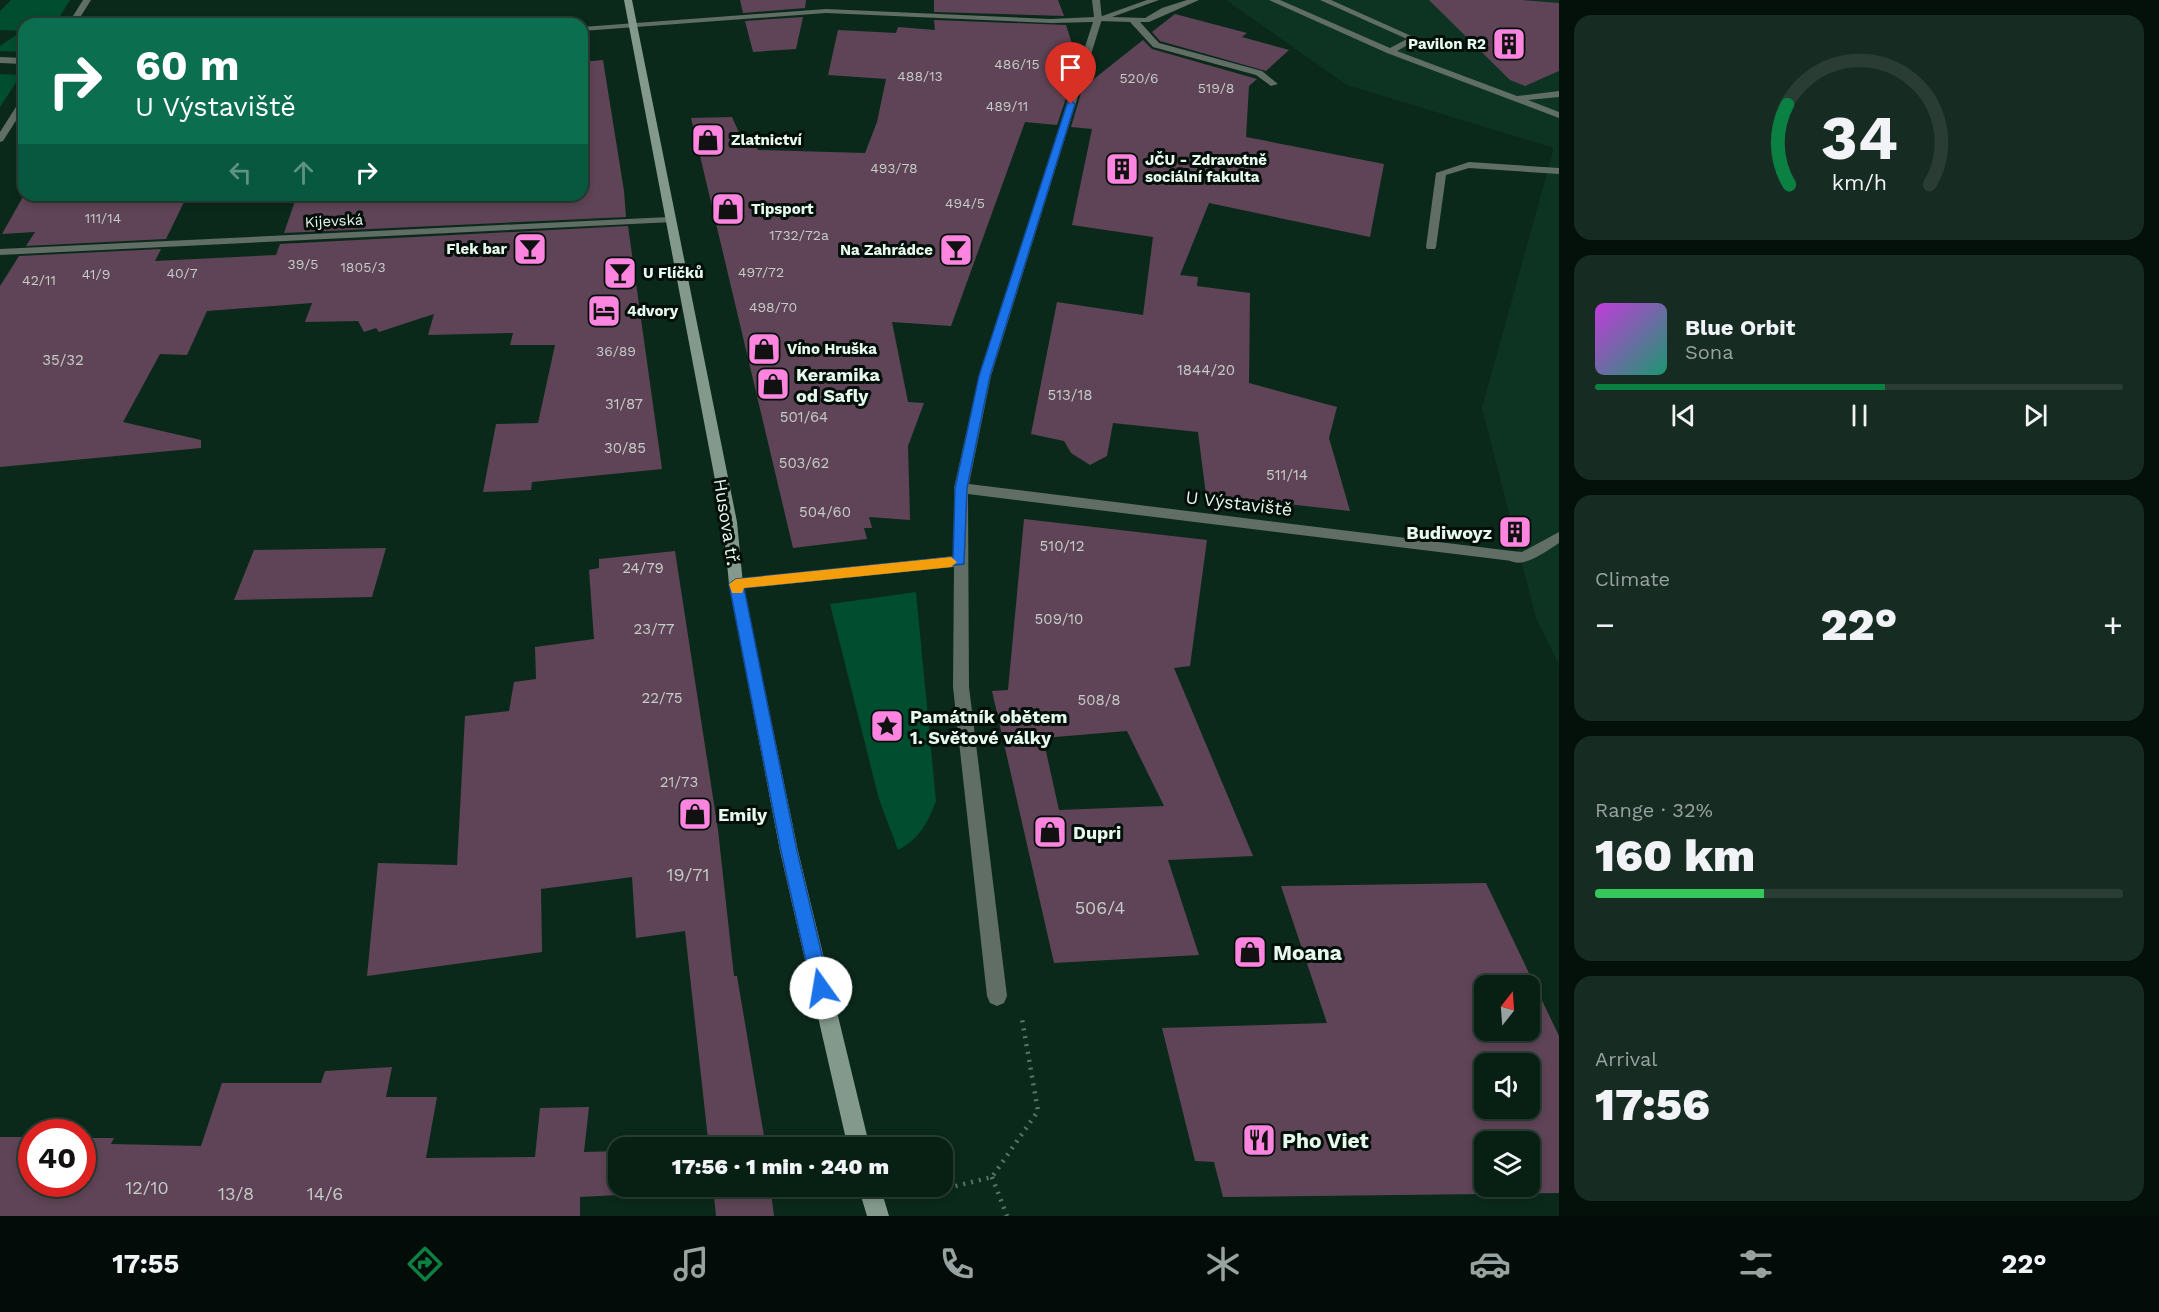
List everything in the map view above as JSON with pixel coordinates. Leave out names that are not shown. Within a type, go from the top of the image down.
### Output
[{"type":"street","points":[[76,18],[87,0]]},
{"type":"street","name":"Husova tř.","points":[[628,0],[669,220],[730,522],[736,584],[789,851],[855,1137]]},
{"type":"street","points":[[997,996],[961,687],[959,561],[961,488],[985,376],[1098,20],[1096,0]]},
{"type":"street","points":[[1098,20],[1129,7],[1155,0]]},
{"type":"street","points":[[588,29],[826,11],[1051,21],[1146,20],[1165,10],[1195,0]]},
{"type":"street","points":[[1273,0],[1390,51],[1559,115]]},
{"type":"street","points":[[1323,0],[1414,39],[1390,51]]},
{"type":"street","points":[[1133,20],[1156,45],[1259,73],[1274,84]]},
{"type":"street","points":[[0,60],[18,61]]},
{"type":"street","points":[[1518,98],[1559,94]]},
{"type":"street","points":[[0,139],[18,110]]},
{"type":"street","points":[[1431,247],[1441,173],[1469,165],[1559,171]]},
{"type":"street","name":"Kijevská","points":[[0,252],[669,220]]},
{"type":"street","name":"U Výstaviště","points":[[961,488],[1524,557],[1559,537]]},
{"type":"street","points":[[736,584],[959,561]]},
{"type":"street","points":[[872,1197],[878,1216]]},
{"type":"path","points":[[953,1187],[992,1177],[1038,1112],[1018,998],[997,996]]},
{"type":"path","points":[[992,1177],[1008,1216]]},
{"type":"shaded area","points":[[11,0],[70,0],[59,18],[18,18],[18,31],[0,30],[0,11]]},
{"type":"shaded area","points":[[1226,0],[1559,0],[1559,664],[1536,618],[1482,408],[1554,148],[1347,85]]},
{"type":"shaded area","points":[[18,34],[18,52],[0,51],[0,46]]},
{"type":"shaded area","points":[[0,74],[18,75],[18,80],[0,107]]},
{"type":"shaded area","points":[[916,592],[936,801],[922,830],[912,841],[898,850],[879,799],[830,604]]},
{"type":"building","points":[[740,0],[806,0],[805,8],[743,13]]},
{"type":"building","points":[[934,0],[1058,0],[1064,16],[934,12]]},
{"type":"building","points":[[1429,0],[1522,0],[1559,3],[1559,71],[1525,86],[1510,80]]},
{"type":"building","points":[[1175,14],[1247,33],[1242,37],[1289,50],[1266,71],[1160,41],[1152,32]]},
{"type":"building","points":[[803,17],[796,49],[753,52],[745,21]]},
{"type":"building","points":[[934,20],[1066,25],[1078,62],[1057,125],[1025,122],[951,326],[892,322],[908,402],[924,403],[908,446],[910,520],[869,517],[872,528],[864,528],[867,539],[793,548],[691,118],[732,117],[746,148],[865,153],[877,122],[886,79],[828,75],[838,30],[896,33],[898,27],[935,30]]},
{"type":"building","points":[[1143,40],[1152,49],[1257,79],[1249,86],[1246,137],[1384,164],[1370,237],[1209,203],[1180,275],[1198,277],[1197,286],[1250,293],[1249,383],[1337,407],[1329,438],[1350,511],[1206,495],[1198,432],[1113,423],[1107,456],[1090,465],[1071,453],[1064,441],[1031,434],[1057,302],[1143,315],[1153,237],[1072,225],[1092,129],[1071,127],[1084,83],[1085,86]]},
{"type":"building","points":[[603,60],[626,217],[284,233],[295,201],[588,201],[588,61]]},
{"type":"building","points":[[21,201],[185,201],[166,239],[26,246],[35,232],[2,234]]},
{"type":"building","points":[[628,226],[662,469],[532,482],[531,490],[483,492],[496,424],[538,423],[555,345],[510,345],[513,333],[428,335],[434,314],[379,332],[376,328],[364,332],[358,321],[305,322],[312,303],[207,311],[187,355],[160,354],[123,422],[201,440],[201,448],[0,467],[0,286],[19,256],[161,249],[155,261],[276,255],[280,244]]},
{"type":"building","points":[[1024,519],[1207,540],[1190,666],[1174,668],[1253,856],[1168,860],[1199,955],[1054,963],[992,691],[1008,690]],"holes":[[[1127,731],[1164,806],[1059,810],[1043,738]]]},
{"type":"building","points":[[386,548],[372,597],[234,600],[254,550]]},
{"type":"building","points":[[675,551],[718,830],[734,976],[737,976],[764,1137],[708,1137],[685,931],[636,938],[632,877],[541,889],[542,952],[367,976],[378,863],[457,865],[465,716],[509,711],[514,682],[536,679],[535,647],[594,639],[589,570],[599,568],[599,559]]},
{"type":"building","points":[[1486,883],[1530,975],[1474,975],[1474,1041],[1540,1041],[1540,996],[1559,1036],[1559,1193],[1540,1193],[1540,1131],[1474,1131],[1474,1194],[1223,1197],[1214,1162],[1195,1161],[1162,1028],[1327,1023],[1281,886]]},
{"type":"building","points":[[392,1067],[386,1097],[437,1097],[426,1158],[535,1157],[540,1108],[589,1107],[584,1152],[608,1151],[608,1196],[580,1197],[580,1216],[0,1216],[0,1137],[18,1137],[18,1197],[96,1197],[96,1138],[114,1138],[111,1144],[201,1146],[222,1083],[321,1083],[325,1071]]},
{"type":"building","points":[[714,1197],[771,1197],[774,1216],[716,1216]]},
{"type":"slow traffic","points":[[737,590],[736,584],[951,562]]},
{"type":"place","name":"Pavilon R2","points":[[1509,44]]},
{"type":"place","name":"Zlatnictví","points":[[708,140]]},
{"type":"place","name":"JČU - Zdravotně sociální fakulta","points":[[1122,169]]},
{"type":"place","name":"Tipsport","points":[[728,209]]},
{"type":"place","name":"Flek bar","points":[[530,249]]},
{"type":"place","name":"Na Zahrádce","points":[[956,250]]},
{"type":"place","name":"U Flíčků","points":[[620,273]]},
{"type":"place","name":"4dvory","points":[[604,311]]},
{"type":"place","name":"Víno Hruška","points":[[764,349]]},
{"type":"place","name":"Keramika od Safly","points":[[773,384]]},
{"type":"place","name":"Budiwoyz","points":[[1515,532]]},
{"type":"place","name":"Památník obětem 1. Světové války","points":[[887,726]]},
{"type":"place","name":"Emily","points":[[695,814]]},
{"type":"place","name":"Dupri","points":[[1050,832]]},
{"type":"place","name":"Moana","points":[[1250,952]]},
{"type":"place","name":"Pho Viet","points":[[1259,1140]]},
{"type":"route","points":[[821,988],[789,851],[736,584],[959,561],[961,488],[985,376],[1071,104]]}]
